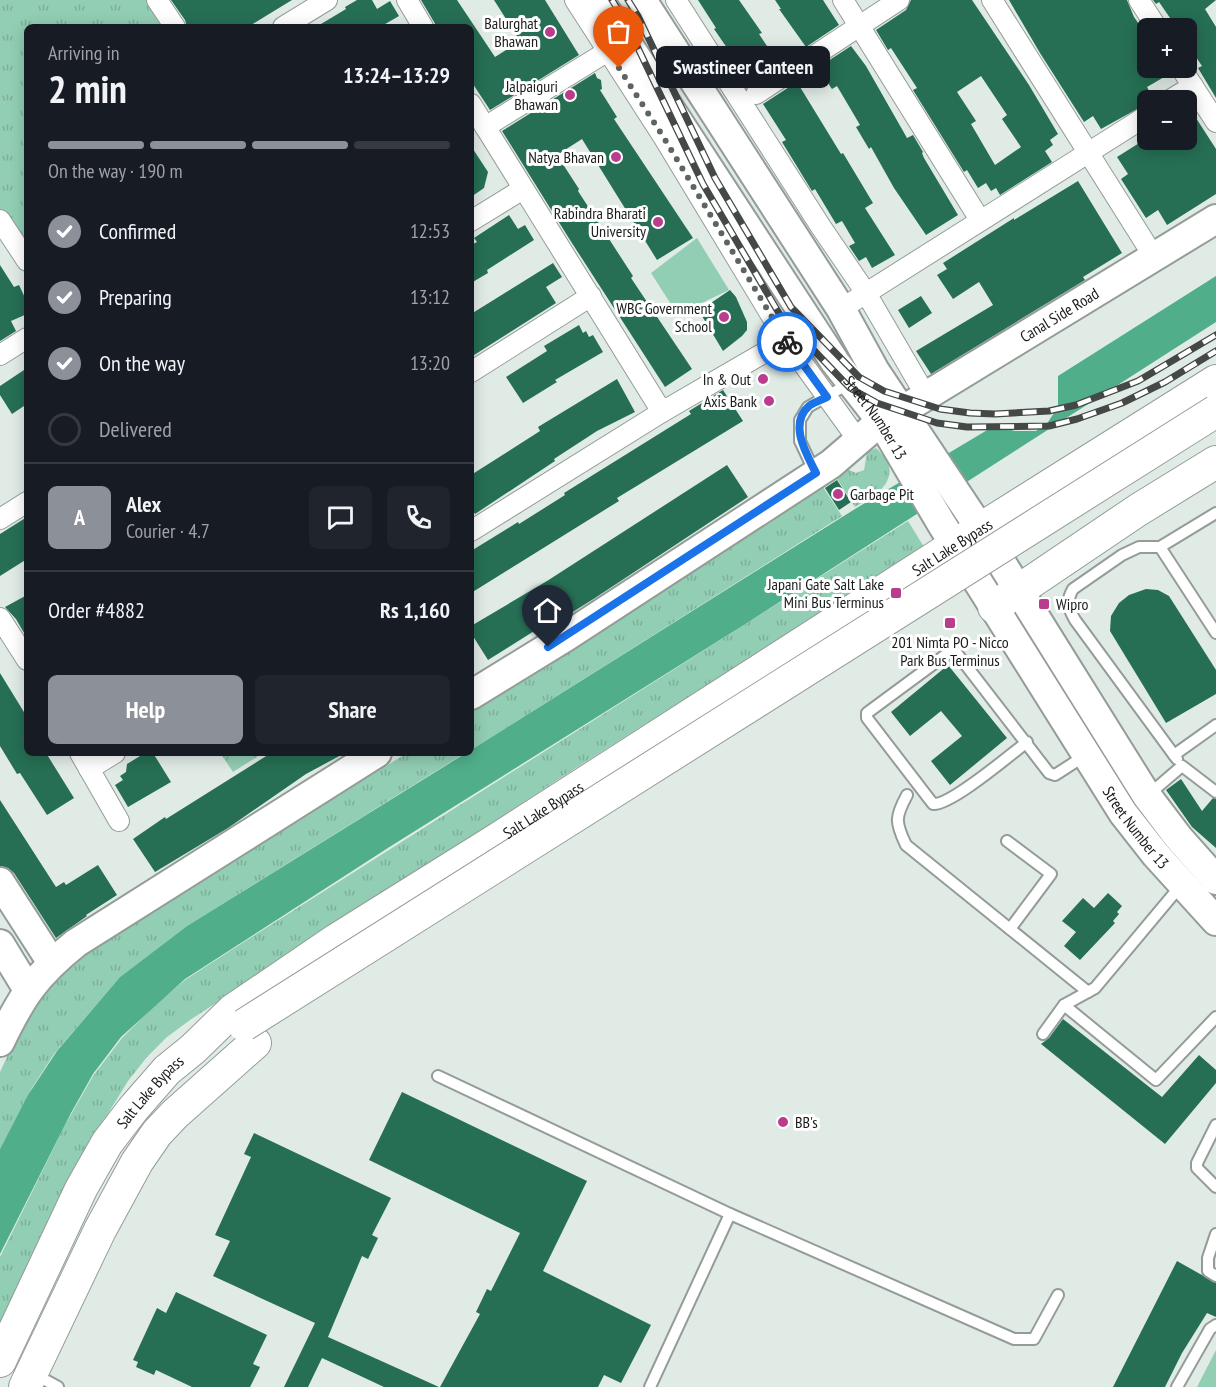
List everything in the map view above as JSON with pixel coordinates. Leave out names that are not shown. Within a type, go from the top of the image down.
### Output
[{"type":"main road","name":"Street Number 13","points":[[642,0],[841,309],[961,526],[1006,599],[1178,837],[1199,878],[1216,921]]},
{"type":"main road","name":"Street Number 13","points":[[583,1],[639,60],[835,362],[851,383],[899,414]]},
{"type":"main road","points":[[639,60],[669,41]]},
{"type":"main road","name":"Canal Side Road","points":[[474,693],[567,636],[831,464],[858,440],[1216,219]]},
{"type":"main road","name":"Salt Lake Bypass","points":[[0,1362],[67,1217],[98,1158],[133,1109],[167,1070],[193,1049],[233,1010],[336,940],[496,840],[961,526],[1216,381]]},
{"type":"main road","points":[[193,1049],[249,1034],[1216,411]]},
{"type":"main road","name":"Salt Lake Bypass","points":[[42,1383],[97,1273],[192,1109],[249,1034],[1216,435]]},
{"type":"main road","points":[[1006,599],[1138,510],[1216,462]]},
{"type":"main road","name":"Street Number 13","points":[[1006,599],[1087,755],[1123,813],[1155,855],[1199,878]]},
{"type":"main road","points":[[0,1042],[14,1004],[52,963],[76,943],[372,756]]},
{"type":"main road","points":[[0,882],[52,963]]},
{"type":"main road","points":[[0,944],[14,1004]]},
{"type":"main road","name":"Salt Lake Bypass","points":[[42,1383],[50,1335],[100,1230],[137,1162],[175,1114],[192,1109]]},
{"type":"main road","points":[[0,1362],[42,1383]]},
{"type":"street","points":[[157,0],[173,24]]},
{"type":"street","points":[[288,24],[327,0]]},
{"type":"street","points":[[407,0],[421,24]]},
{"type":"street","points":[[676,0],[820,227],[866,293],[899,414]]},
{"type":"street","points":[[843,0],[980,220]]},
{"type":"street","points":[[756,94],[899,0]]},
{"type":"street","points":[[993,0],[1154,257]]},
{"type":"street","points":[[1139,0],[1151,18]]},
{"type":"street","points":[[583,1],[608,51],[664,138],[786,340],[858,440]]},
{"type":"street","points":[[485,127],[608,51]]},
{"type":"street","points":[[1188,78],[1216,122]]},
{"type":"street","points":[[1186,90],[1193,86]]},
{"type":"street","points":[[474,109],[662,412]]},
{"type":"street","points":[[841,309],[1137,122]]},
{"type":"street","points":[[474,219],[524,189]]},
{"type":"street","points":[[0,220],[24,256]]},
{"type":"street","points":[[474,370],[591,296]]},
{"type":"street","points":[[0,355],[24,340]]},
{"type":"street","points":[[474,529],[662,412],[786,340]]},
{"type":"street","points":[[0,519],[24,504]]},
{"type":"street","points":[[0,618],[24,654]]},
{"type":"street","points":[[104,756],[85,761],[119,821]]},
{"type":"lane","points":[[816,473],[800,441],[801,420],[808,407],[851,383]]},
{"type":"lane","points":[[1216,513],[1160,547],[1139,547],[1122,555],[1073,589],[1068,597],[1068,609],[1174,755],[1182,765],[1216,792]]},
{"type":"lane","points":[[1160,547],[1216,633]]},
{"type":"lane","points":[[1027,742],[953,798],[938,805],[933,804],[867,718],[867,713],[942,657],[955,651],[1027,742],[1052,775],[1055,776],[1087,755]]},
{"type":"lane","points":[[1174,755],[1216,725]]},
{"type":"lane","points":[[1147,796],[1182,765]]},
{"type":"lane","points":[[907,795],[897,813],[899,831],[906,845],[1088,992]]},
{"type":"lane","points":[[1007,841],[1051,874],[1010,929]]},
{"type":"lane","points":[[1042,1034],[1064,1005],[1095,988],[1199,878]]},
{"type":"lane","points":[[1064,1005],[1156,1080],[1216,1017]]},
{"type":"lane","points":[[438,1077],[730,1214],[1014,1339],[1034,1339],[1058,1295]]},
{"type":"lane","points":[[1216,1125],[1197,1163],[1197,1168],[1216,1186]]},
{"type":"lane","points":[[650,1387],[730,1214]]},
{"type":"lane","points":[[1216,1234],[1208,1258],[1208,1270],[1216,1276]]},
{"type":"lane","points":[[1177,1387],[1210,1329],[1216,1325]]},
{"type":"green space","points":[[0,0],[151,0],[167,24],[24,24],[24,246],[0,210]]},
{"type":"green space","points":[[697,238],[729,290],[685,311],[683,305],[674,309],[651,273]]},
{"type":"green space","points":[[876,448],[888,463],[888,478],[880,490],[855,507],[836,477],[847,469],[856,473],[864,470],[867,453]]},
{"type":"green space","points":[[821,484],[842,516],[474,748],[474,710],[692,573]]},
{"type":"green space","points":[[908,521],[924,547],[568,773],[167,1037],[128,1081],[101,1125],[0,1325],[0,1257],[65,1125],[93,1076],[122,1038],[156,1004],[185,980],[236,947]]},
{"type":"green space","points":[[222,756],[258,756],[233,772]]},
{"type":"green space","points":[[402,756],[460,756],[187,926],[120,977],[54,1054],[32,1088],[0,1149],[0,1072],[20,1029],[50,986],[76,962],[118,932]]},
{"type":"green space","points":[[1216,1350],[1216,1387],[1197,1387]]},
{"type":"shaded area","points":[[1216,276],[1216,322],[185,979],[121,1037],[93,1074],[0,1254],[0,1149],[28,1095],[57,1051],[120,977],[187,926],[461,756],[474,756],[474,748],[855,509],[994,426],[1015,431],[1036,431],[1048,422],[1058,407],[1058,376]]},
{"type":"building","points":[[171,0],[292,0],[253,24],[186,24]]},
{"type":"building","points":[[357,0],[372,0],[377,9],[390,1],[399,16],[385,24],[321,24],[346,9],[345,7]]},
{"type":"building","points":[[421,0],[457,0],[473,24],[435,24]]},
{"type":"building","points":[[494,0],[545,0],[579,55],[490,110],[474,86],[474,26],[495,57],[520,41]]},
{"type":"building","points":[[698,0],[739,0],[762,33],[759,34],[779,64],[746,88],[730,61],[734,58]]},
{"type":"building","points":[[775,0],[823,0],[839,25],[806,47]]},
{"type":"building","points":[[911,0],[972,0],[1029,85],[1058,134],[1050,140],[1053,145],[1045,151],[1052,162],[1000,195],[996,188],[991,191],[986,183],[978,188],[967,170],[964,172],[913,90],[917,88],[891,48],[888,50],[876,30],[906,10]],"holes":[[[981,76],[1007,115],[1002,119],[1021,147],[995,165],[971,124],[976,121],[957,92]]]},
{"type":"building","points":[[1009,0],[1127,0],[1137,21],[1137,78],[1162,78],[1147,87],[1149,90],[1137,90],[1137,109],[1101,129],[1093,116],[1084,122]]},
{"type":"building","points":[[1153,0],[1216,0],[1205,9],[1216,27],[1216,98],[1198,68],[1202,66],[1197,58],[1197,18],[1170,18],[1159,2],[1156,4]]},
{"type":"building","points":[[851,46],[866,66],[907,138],[913,135],[958,215],[926,235],[894,188],[871,147],[869,149],[856,127],[860,125],[837,86],[832,89],[818,69]]},
{"type":"building","points":[[595,73],[601,80],[602,89],[600,90],[617,117],[614,119],[693,238],[657,260],[582,139],[557,155],[633,276],[631,278],[692,369],[665,387],[502,131]]},
{"type":"building","points":[[797,82],[873,203],[865,208],[895,255],[872,268],[866,257],[859,261],[849,246],[855,243],[842,221],[836,224],[815,189],[812,191],[782,142],[786,140],[763,104]]},
{"type":"building","points":[[1197,120],[1216,149],[1216,194],[1167,225],[1158,210],[1146,218],[1121,179],[1128,174],[1117,157],[1137,144],[1137,150],[1197,150]]},
{"type":"building","points":[[474,151],[488,172],[484,188],[474,195]]},
{"type":"building","points":[[1078,181],[1122,253],[1083,277],[1085,280],[931,374],[916,351],[993,305],[979,282],[953,299],[937,275],[947,269],[943,263]]},
{"type":"building","points":[[509,215],[518,229],[525,225],[534,240],[487,270],[488,273],[474,281],[474,244],[477,242],[474,238]]},
{"type":"building","points":[[553,263],[562,277],[546,287],[556,303],[474,355],[474,312]]},
{"type":"building","points":[[0,265],[14,287],[19,285],[24,296],[24,315],[11,321],[16,331],[0,341]]},
{"type":"building","name":"WBC Government School","points":[[730,290],[736,297],[747,322],[747,330],[723,351],[699,311]]},
{"type":"building","points":[[921,296],[932,313],[909,328],[898,310]]},
{"type":"building","points":[[579,325],[583,333],[586,331],[589,337],[593,335],[603,352],[555,380],[557,382],[523,403],[506,377],[547,351],[544,346]]},
{"type":"building","points":[[24,370],[24,406],[12,414],[0,395],[0,386]]},
{"type":"building","points":[[617,379],[635,412],[597,431],[475,514],[474,473],[540,431],[538,427]]},
{"type":"building","points":[[723,390],[743,421],[617,498],[619,501],[474,591],[474,549],[565,495],[564,493],[691,414],[689,411]]},
{"type":"building","points":[[727,465],[748,497],[568,615],[566,611],[488,660],[474,638],[474,624],[547,581]]},
{"type":"building","name":"Garbage Pit","points":[[837,480],[851,502],[839,510],[825,488]]},
{"type":"building","points":[[24,519],[24,561],[0,576],[0,534]]},
{"type":"building","points":[[1146,589],[1158,590],[1169,596],[1216,670],[1216,694],[1166,723],[1110,631],[1111,616],[1119,603],[1129,595]]},
{"type":"building","points":[[24,597],[24,633],[16,619],[5,607]]},
{"type":"building","points":[[948,665],[1007,738],[950,785],[931,761],[962,736],[941,711],[910,736],[891,712]]},
{"type":"building","points":[[0,673],[24,712],[24,756],[48,756],[74,798],[47,815],[0,746]]},
{"type":"building","points":[[140,756],[155,756],[171,782],[128,807],[115,785],[123,780],[120,776],[126,772],[127,764]]},
{"type":"building","points":[[266,756],[339,756],[306,774],[228,828],[155,872],[133,839],[165,817],[166,819]]},
{"type":"building","points":[[1181,779],[1202,811],[1213,798],[1216,799],[1216,848],[1192,827],[1166,790]]},
{"type":"building","points":[[0,800],[56,887],[64,882],[66,885],[98,865],[117,895],[56,938],[14,873],[0,866]]},
{"type":"building","points":[[1108,893],[1122,906],[1117,912],[1119,914],[1113,921],[1115,923],[1080,960],[1064,946],[1076,932],[1062,921],[1083,898],[1094,908]]},
{"type":"building","points":[[1063,1019],[1162,1097],[1199,1055],[1216,1070],[1216,1083],[1165,1144],[1041,1044],[1049,1038]]},
{"type":"building","points":[[402,1092],[587,1181],[543,1271],[651,1325],[621,1383],[604,1375],[598,1387],[440,1387],[480,1314],[476,1312],[487,1289],[491,1291],[520,1233],[369,1160]]},
{"type":"building","points":[[254,1133],[391,1198],[372,1235],[378,1238],[368,1259],[362,1256],[328,1337],[439,1387],[384,1387],[322,1358],[308,1387],[284,1387],[315,1323],[213,1276],[230,1241],[215,1235],[251,1157],[244,1154]]},
{"type":"building","points":[[1177,1261],[1216,1283],[1216,1317],[1207,1313],[1182,1353],[1165,1387],[1113,1387]]},
{"type":"building","points":[[176,1292],[267,1335],[253,1364],[260,1367],[250,1387],[192,1387],[156,1370],[154,1375],[136,1367],[138,1362],[133,1360],[157,1308],[166,1313]]},
{"type":"railway","points":[[612,0],[626,23],[703,184],[780,315],[850,388],[877,403],[937,423],[967,427],[1049,426],[1122,403],[1165,382],[1216,351]]},
{"type":"railway","points":[[628,0],[638,16],[715,178],[791,307],[859,377],[884,391],[940,409],[995,414],[1049,411],[1076,405],[1138,381],[1216,335]]},
{"type":"way so far","points":[[619,68],[787,342]]},
{"type":"place","name":"Balurghat Bhawan","points":[[550,32]]},
{"type":"place","name":"Swastineer Canteen","points":[[619,68]]},
{"type":"place","name":"Jalpaiguri Bhawan","points":[[570,95]]},
{"type":"place","name":"Natya Bhavan","points":[[616,157]]},
{"type":"place","name":"Rabindra Bharati University","points":[[658,222]]},
{"type":"place","name":"WBC Government School","points":[[724,317]]},
{"type":"place","name":"In & Out","points":[[763,379]]},
{"type":"place","name":"Axis Bank","points":[[769,401]]},
{"type":"place","name":"Garbage Pit","points":[[838,494]]},
{"type":"place","name":"Japani Gate Salt Lake Mini Bus Terminus","points":[[896,593]]},
{"type":"place","name":"Wipro","points":[[1044,604]]},
{"type":"place","name":"201 Nimta PO - Nicco Park Bus Terminus","points":[[950,623]]},
{"type":"place","name":"BB's","points":[[783,1122]]},
{"type":"route","points":[[548,647],[816,473],[800,441],[801,420],[808,407],[827,397],[787,342]]}]
